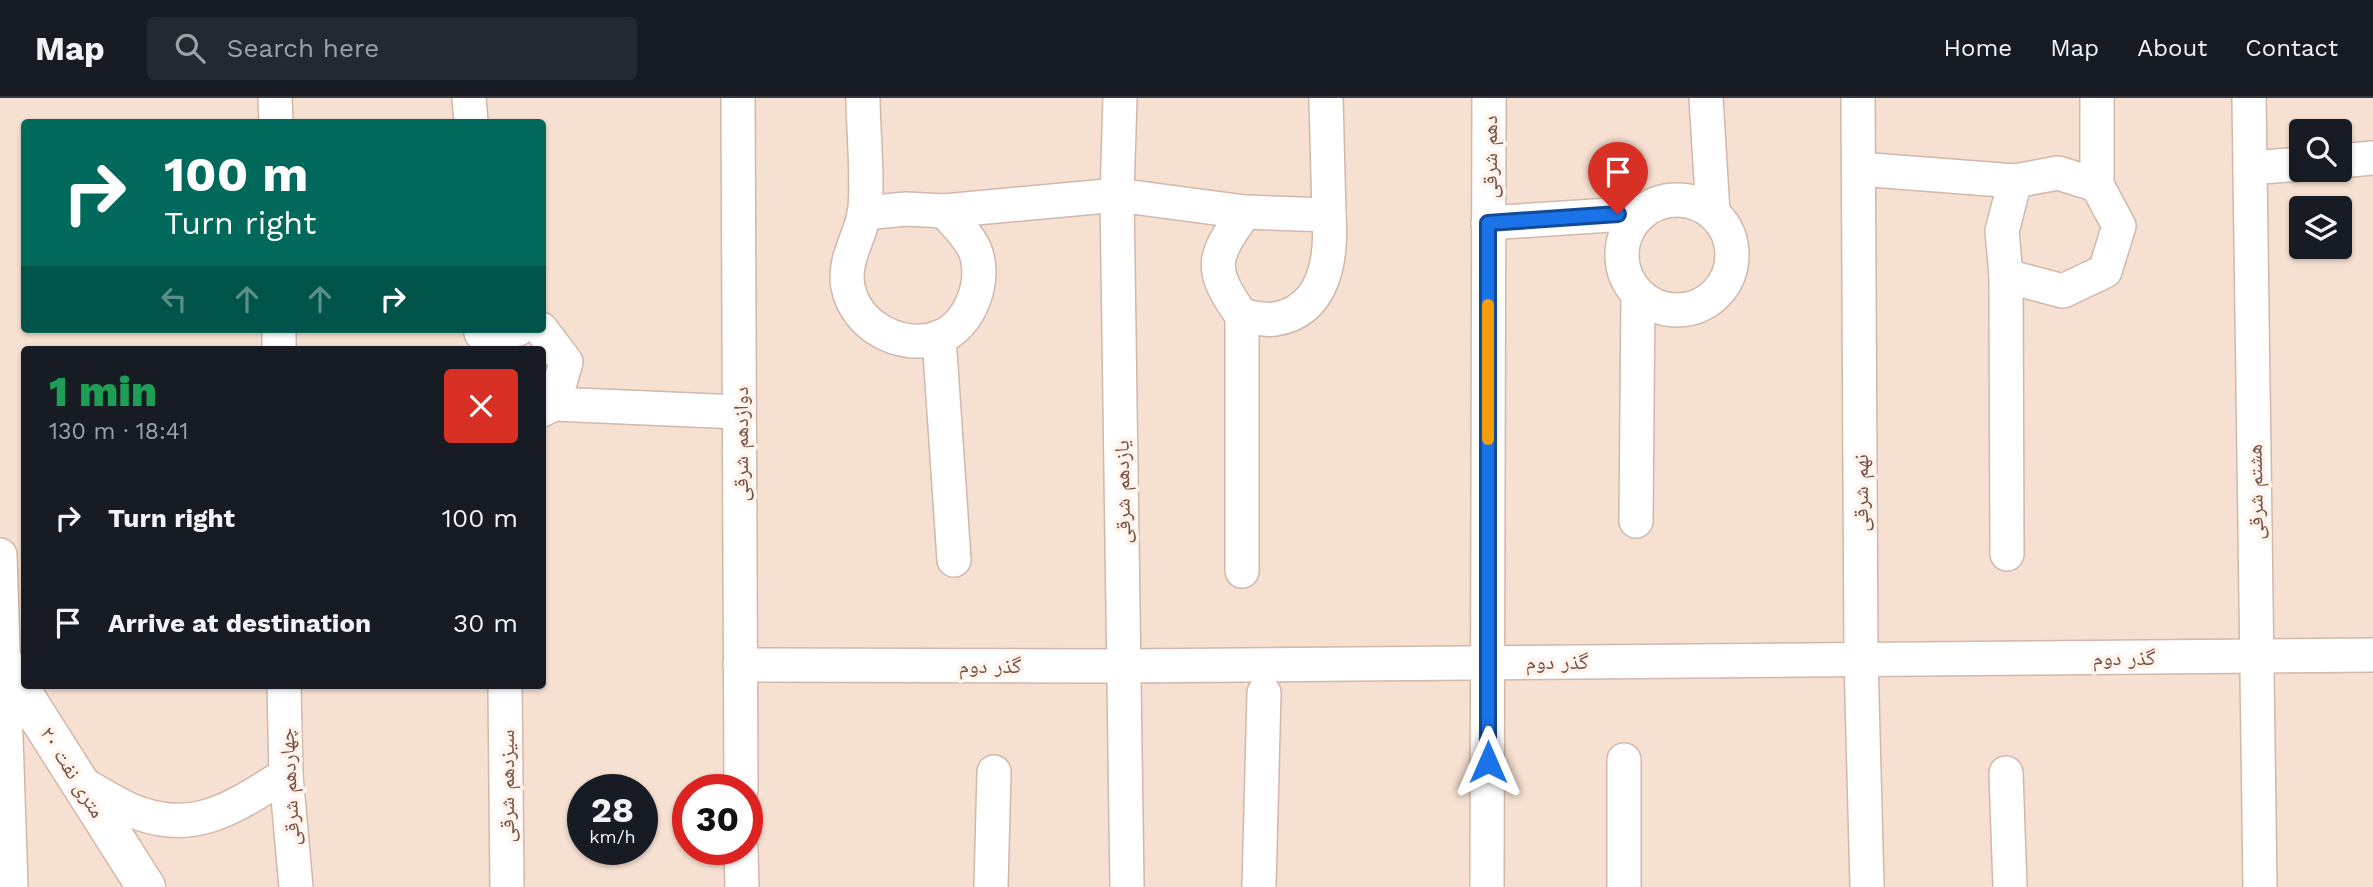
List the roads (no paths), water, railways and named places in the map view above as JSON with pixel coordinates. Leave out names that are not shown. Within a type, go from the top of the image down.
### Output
[{"type":"street","points":[[275,98],[276,119]]},
{"type":"street","points":[[469,98],[471,119]]},
{"type":"street","name":"دوازدهم شرقی","points":[[738,98],[741,774]]},
{"type":"street","points":[[863,98],[864,213],[848,264],[848,286],[855,307],[869,324],[888,336],[910,341],[939,337],[967,313],[977,293],[979,272],[975,250],[944,211]]},
{"type":"street","name":"یازدهم شرقی","points":[[1121,98],[1117,195],[1127,887]]},
{"type":"street","points":[[1242,316],[1273,320],[1300,312],[1320,290],[1330,235],[1326,98]]},
{"type":"street","name":"دهم شرقی","points":[[1487,887],[1489,98]]},
{"type":"street","points":[[1706,98],[1713,213]]},
{"type":"street","name":"نهم شرقی","points":[[1858,98],[1861,659],[1867,887]]},
{"type":"street","points":[[2006,276],[2063,290],[2105,271],[2119,226],[2097,185],[2097,98]]},
{"type":"street","name":"هشتم شرقی","points":[[2249,98],[2260,887]]},
{"type":"street","points":[[2352,160],[2373,158]]},
{"type":"street","points":[[2250,168],[2289,165]]},
{"type":"street","points":[[1859,169],[2015,181],[2057,173],[2097,185]]},
{"type":"street","points":[[2007,554],[2006,276],[2002,231],[2015,181]]},
{"type":"street","points":[[864,213],[906,209],[944,211],[1117,195],[1245,212],[1329,215]]},
{"type":"street","points":[[1685,200],[1713,213],[1725,227],[1731,243],[1732,261],[1728,278],[1718,293],[1704,304],[1687,310],[1669,310],[1652,304],[1637,294],[1627,279],[1622,261],[1623,243],[1629,227],[1641,213],[1654,204],[1685,200]]},
{"type":"street","points":[[1242,571],[1242,316],[1220,284],[1220,247],[1245,212]]},
{"type":"street","points":[[1488,223],[1641,213]]},
{"type":"street","points":[[1636,521],[1637,294]]},
{"type":"street","points":[[481,337],[500,333]]},
{"type":"street","points":[[544,333],[566,362],[548,407],[739,412]]},
{"type":"street","points":[[939,337],[954,560]]},
{"type":"street","points":[[0,555],[11,887]]},
{"type":"street","name":"گذر دوم","points":[[740,665],[1124,666],[2373,655]]},
{"type":"street","name":"۲۰ متری نفت","points":[[3,662],[146,887]]},
{"type":"street","name":"چهاردهم شرقی","points":[[284,689],[286,775],[296,887]]},
{"type":"street","name":"سیزدهم شرقی","points":[[505,689],[507,887]]},
{"type":"street","points":[[1259,887],[1264,693]]},
{"type":"street","points":[[1624,760],[1624,887]]},
{"type":"street","points":[[991,887],[994,772]]},
{"type":"street","points":[[2006,773],[2010,887]]},
{"type":"street","points":[[79,782],[141,814],[191,822],[229,808],[286,775]]},
{"type":"street","points":[[741,865],[742,887]]}]
